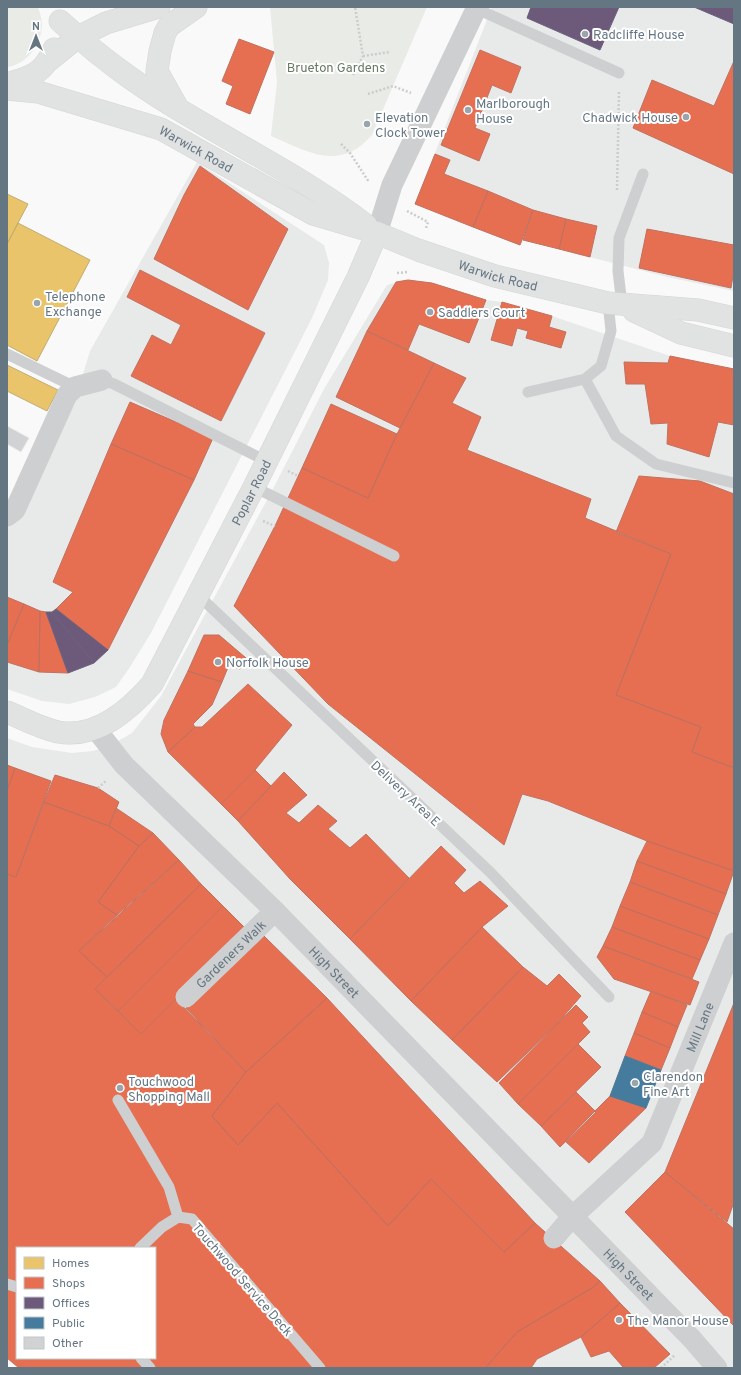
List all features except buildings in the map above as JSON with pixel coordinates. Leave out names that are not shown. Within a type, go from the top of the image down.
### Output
[{"type":"main road","points":[[7,84],[35,75],[48,61],[78,37],[106,23],[159,7]]},
{"type":"main road","points":[[178,108],[157,71],[160,51],[164,34],[169,26],[196,7]]},
{"type":"main road","points":[[48,61],[58,40],[58,14]]},
{"type":"main road","name":"Warwick Road","points":[[58,14],[78,37],[129,77],[178,108],[335,201],[377,233]]},
{"type":"main road","name":"Warwick Road","points":[[7,89],[38,92],[162,129],[313,214],[377,233],[418,250],[495,276],[615,304],[698,310],[734,318]]},
{"type":"main road","name":"Poplar Road","points":[[7,712],[44,728],[60,732],[74,732],[95,728],[116,718],[152,684],[254,487],[358,277],[377,233]]},
{"type":"main road","name":"Warwick Road","points":[[615,304],[681,333],[734,346]]},
{"type":"street","points":[[377,233],[392,186],[477,8]]},
{"type":"street","points":[[7,516],[15,510],[67,395],[75,387],[102,380]]},
{"type":"street","name":"High Street","points":[[95,728],[124,765],[275,911],[692,1339],[717,1368]]},
{"type":"street","name":"Gardeners Walk","points":[[186,997],[275,911]]},
{"type":"street","name":"Mill Lane","points":[[572,1217],[652,1143],[734,944]]},
{"type":"street","points":[[554,1238],[572,1217]]},
{"type":"lane","points":[[477,8],[619,73]]},
{"type":"lane","points":[[528,392],[585,379],[600,366],[611,331],[618,271],[619,238],[643,174]]},
{"type":"lane","points":[[7,354],[75,387]]},
{"type":"lane","points":[[585,379],[616,436],[656,464],[734,483]]},
{"type":"lane","points":[[102,380],[114,384],[266,461]]},
{"type":"lane","points":[[254,487],[394,556]]},
{"type":"lane","name":"Delivery Area E","points":[[198,595],[490,872],[609,997]]},
{"type":"lane","points":[[118,1100],[169,1187],[178,1217]]},
{"type":"lane","name":"Touchwood Service Deck","points":[[141,1247],[162,1227],[178,1217],[192,1219],[320,1368]]},
{"type":"lane","points":[[142,1359],[150,1368]]},
{"type":"path","points":[[353,75],[363,56],[355,7]]},
{"type":"path","points":[[363,56],[390,52]]},
{"type":"path","points":[[617,194],[619,73]]},
{"type":"path","points":[[368,94],[393,86]]},
{"type":"path","points":[[341,144],[350,153]]},
{"type":"path","points":[[98,788],[104,783]]},
{"type":"shaded area","points":[[492,7],[734,7],[734,291],[667,277],[524,240],[520,245],[415,204]]},
{"type":"shaded area","points":[[197,162],[324,245],[329,263],[328,280],[312,318],[151,633],[130,667],[116,687],[95,697],[69,704],[42,701],[7,689],[7,526],[18,518],[76,397],[90,351]]},
{"type":"shaded area","points":[[408,280],[432,283],[486,300],[502,302],[552,316],[670,356],[734,369],[734,1368],[20,1368],[7,1357],[7,738],[32,747],[72,753],[93,751],[109,746],[132,733],[161,696],[274,487],[324,389],[387,285]]},
{"type":"green space","points":[[7,7],[38,7],[42,26],[39,40],[31,53],[20,62],[7,67]]},
{"type":"green space","name":"Brueton Gardens","points":[[270,7],[427,7],[372,135],[360,146],[348,153],[336,156],[323,155],[298,148],[271,136],[277,82]]},
{"type":"place","name":"Radcliffe House","points":[[585,34]]},
{"type":"place","name":"Marlborough House","points":[[468,110]]},
{"type":"place","name":"Chadwick House","points":[[686,117]]},
{"type":"place","name":"Elevation Clock Tower","points":[[367,124]]},
{"type":"place","name":"Telephone Exchange","points":[[37,303]]},
{"type":"place","name":"Saddlers Court","points":[[430,312]]},
{"type":"place","name":"Norfolk House","points":[[218,662]]},
{"type":"place","name":"Clarendon Fine Art","points":[[635,1083]]},
{"type":"place","name":"Touchwood Shopping Mall","points":[[120,1088]]},
{"type":"place","name":"The Manor House","points":[[619,1320]]}]
